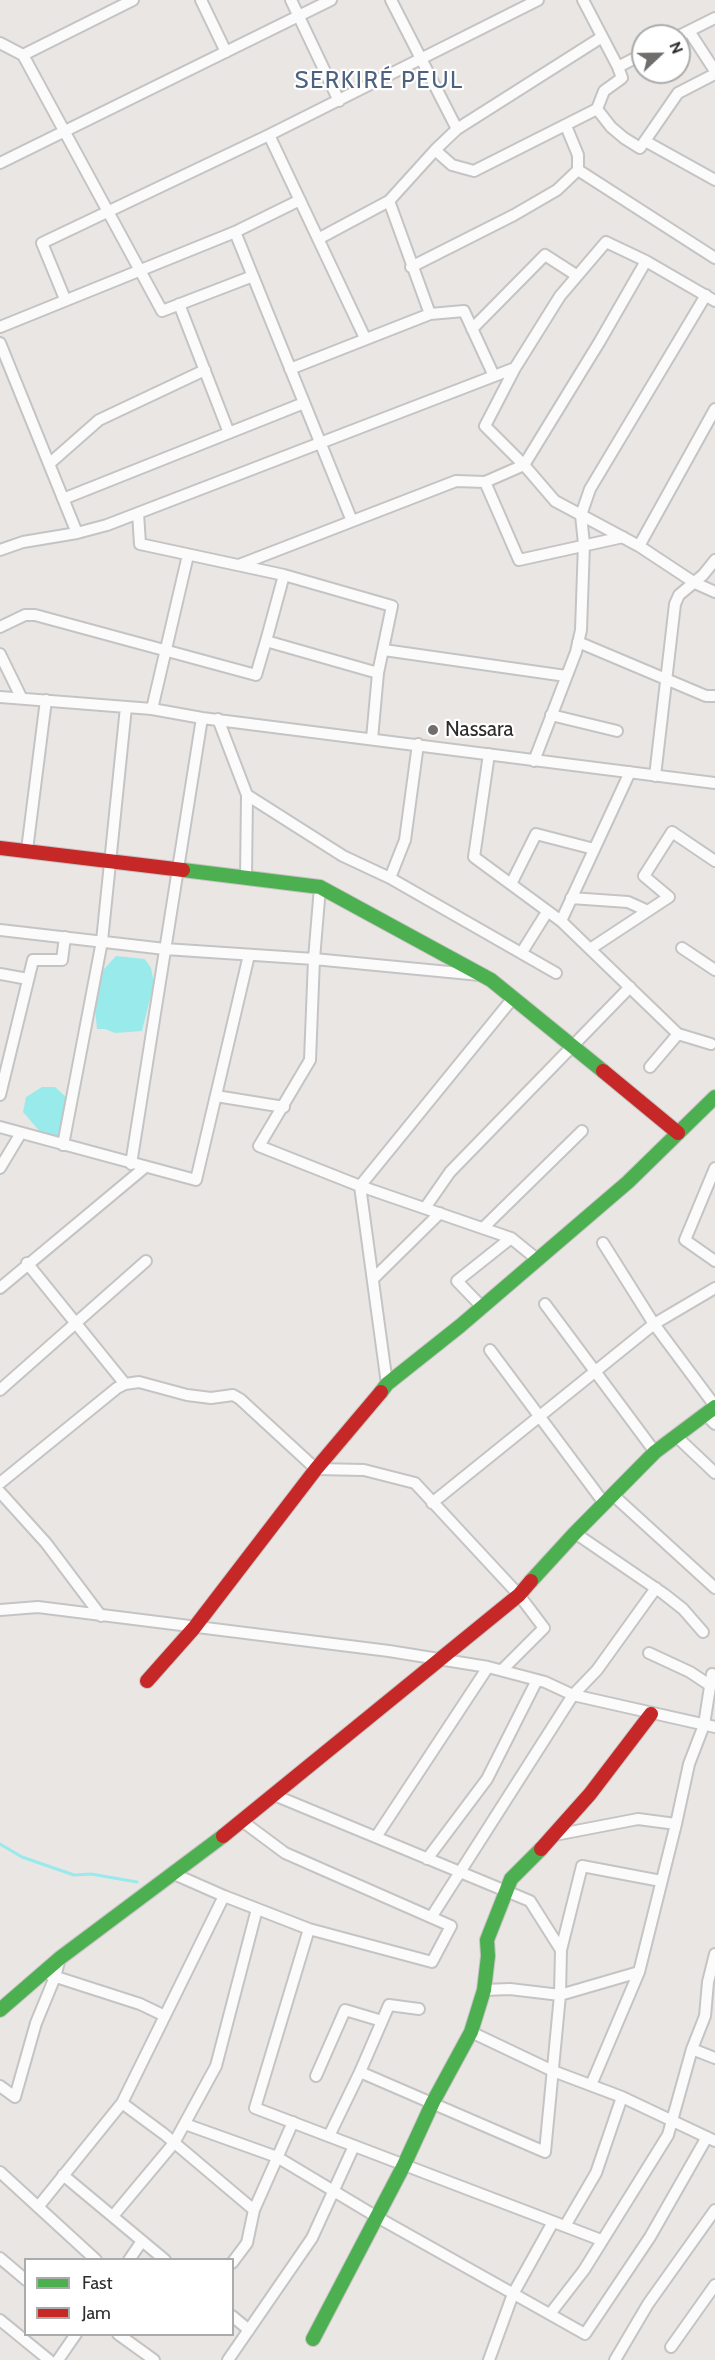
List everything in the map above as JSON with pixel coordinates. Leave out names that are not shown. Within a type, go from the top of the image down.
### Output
[{"type":"street","points":[[23,55],[133,0]]},
{"type":"street","points":[[201,0],[226,52]]},
{"type":"street","points":[[291,0],[339,100]]},
{"type":"street","points":[[0,163],[331,0]]},
{"type":"street","points":[[392,0],[457,129]]},
{"type":"street","points":[[65,299],[42,243],[269,135],[538,0]]},
{"type":"street","points":[[435,150],[452,165],[474,171],[597,109],[604,91],[622,78],[583,0]]},
{"type":"street","points":[[691,30],[715,18]]},
{"type":"street","points":[[318,239],[389,201],[457,129],[602,37]]},
{"type":"street","points":[[0,43],[23,55],[162,310],[252,276]]},
{"type":"street","points":[[597,109],[611,127],[640,148],[678,93],[715,73],[691,43]]},
{"type":"street","points":[[618,67],[631,60]]},
{"type":"street","points":[[411,267],[557,190],[578,170],[578,154],[566,126]]},
{"type":"street","points":[[269,135],[365,338]]},
{"type":"street","points":[[645,141],[715,180]]},
{"type":"street","points":[[578,170],[715,258]]},
{"type":"street","points":[[0,327],[235,232],[300,200]]},
{"type":"street","points":[[389,201],[411,267],[430,314]]},
{"type":"street","points":[[235,232],[352,521]]},
{"type":"street","points":[[534,761],[579,642],[584,544],[581,515],[591,489],[711,298],[646,261],[606,242],[576,275],[514,368],[485,426],[524,465],[555,501],[581,515],[623,537],[639,546],[694,583],[715,592]]},
{"type":"street","points":[[472,329],[545,255],[576,275]]},
{"type":"street","points":[[238,565],[456,481],[485,482],[524,465],[646,261]]},
{"type":"street","points":[[180,304],[228,433]]},
{"type":"street","points":[[290,369],[430,314],[464,311],[494,376]]},
{"type":"street","points":[[0,343],[5,371],[49,464],[77,533]]},
{"type":"street","points":[[0,550],[23,542],[108,525],[514,368]]},
{"type":"street","points":[[49,464],[99,420],[205,370]]},
{"type":"street","points":[[63,500],[304,403]]},
{"type":"street","points":[[639,546],[715,410]]},
{"type":"street","points":[[485,482],[519,560],[623,537]]},
{"type":"street","points":[[138,513],[140,544],[284,575],[392,606],[378,673],[372,740]]},
{"type":"street","points":[[152,709],[188,555]]},
{"type":"street","points":[[655,776],[675,604],[679,595],[694,583],[715,560]]},
{"type":"street","points":[[0,627],[25,615],[35,615],[256,675],[284,575]]},
{"type":"street","points":[[266,641],[378,673]]},
{"type":"street","points":[[579,642],[706,696],[715,696]]},
{"type":"street","points":[[384,650],[566,676]]},
{"type":"street","points":[[0,654],[21,698]]},
{"type":"street","points":[[0,697],[152,709],[202,718],[715,783]]},
{"type":"street","points":[[27,850],[46,700]]},
{"type":"street","points":[[63,1145],[102,941],[126,706]]},
{"type":"street","points":[[551,715],[617,731]]},
{"type":"street","points":[[131,1164],[202,718]]},
{"type":"street","points":[[218,719],[247,795],[246,877]]},
{"type":"street","points":[[390,878],[405,840],[418,744]]},
{"type":"street","points":[[489,754],[474,857],[561,921],[678,1034],[711,1044]]},
{"type":"street","points":[[561,921],[630,772]]},
{"type":"street","points":[[247,795],[343,856],[390,878],[522,952],[556,974]]},
{"type":"street","points":[[590,948],[669,897],[644,876],[672,832],[715,861]]},
{"type":"street","points":[[511,885],[536,834],[594,849]]},
{"type":"street","points":[[0,848],[321,887],[483,976],[678,1133]]},
{"type":"street","points":[[321,887],[314,959],[310,1059],[284,1107],[259,1146],[360,1185],[511,1238],[538,1260]]},
{"type":"street","points":[[571,898],[628,902],[648,911]]},
{"type":"street","points":[[522,952],[547,912]]},
{"type":"street","points":[[0,930],[165,949],[314,959],[483,976]]},
{"type":"street","points":[[0,1095],[33,960],[62,960],[65,937]]},
{"type":"street","points":[[682,948],[715,970]]},
{"type":"street","points":[[0,1127],[144,1168],[196,1180],[249,955]]},
{"type":"street","points":[[0,974],[28,979]]},
{"type":"street","points":[[425,1208],[450,1173],[630,987]]},
{"type":"street","points":[[387,1384],[360,1185],[513,998]]},
{"type":"street","points":[[650,1067],[678,1034]]},
{"type":"street","points":[[216,1096],[284,1107]]},
{"type":"street","points":[[147,1681],[194,1628],[316,1469],[387,1384],[482,1307],[628,1182],[715,1097]]},
{"type":"street","points":[[483,1228],[582,1131]]},
{"type":"street","points":[[0,1168],[21,1133]]},
{"type":"street","points":[[0,1288],[27,1263],[144,1168]]},
{"type":"street","points":[[715,1168],[686,1240],[715,1261]]},
{"type":"street","points":[[373,1279],[440,1213]]},
{"type":"street","points":[[482,1307],[457,1281],[511,1238]]},
{"type":"street","points":[[0,2086],[15,2097],[49,1975],[60,1958],[242,1821],[519,1595],[575,1533],[655,1452],[713,1413],[603,1243]]},
{"type":"street","points":[[0,1390],[146,1261]]},
{"type":"street","points":[[27,1263],[124,1384]]},
{"type":"street","points":[[432,1503],[654,1324],[715,1288]]},
{"type":"street","points":[[545,1304],[655,1452]]},
{"type":"street","points":[[490,1350],[608,1499],[715,1588]]},
{"type":"street","points":[[0,1483],[124,1384],[139,1382],[187,1395],[211,1398],[233,1395],[316,1469],[364,1470],[415,1483],[519,1595],[544,1628],[503,1669]]},
{"type":"street","points":[[676,1436],[715,1473]]},
{"type":"street","points":[[0,1492],[46,1543],[101,1616]]},
{"type":"street","points":[[575,1533],[656,1588],[683,1609],[703,1632]]},
{"type":"street","points":[[432,1916],[573,1695],[597,1670],[656,1588]]},
{"type":"street","points":[[0,1610],[38,1607],[389,1651],[503,1669],[573,1695],[709,1726]]},
{"type":"street","points":[[649,1653],[690,1672],[711,1686]]},
{"type":"street","points":[[376,1837],[488,1667]]},
{"type":"street","points":[[591,2085],[639,1972],[676,1824],[688,1764],[709,1726],[712,1674],[715,1675]]},
{"type":"street","points":[[427,1858],[487,1779],[537,1680]]},
{"type":"street","points":[[314,2339],[404,2165],[433,2102],[471,2032],[484,1990],[488,1956],[487,1940],[511,1879],[555,1835],[590,1794],[651,1714]]},
{"type":"street","points":[[274,1795],[530,1901],[561,1950]]},
{"type":"street","points":[[555,1835],[638,1819],[676,1824]]},
{"type":"street","points":[[174,1874],[309,1929],[432,1962],[451,1926],[285,1853],[242,1821]]},
{"type":"street","points":[[360,2072],[545,2152],[560,1995],[561,1950],[582,1866],[661,1881]]},
{"type":"street","points":[[38,2206],[122,2103],[224,1896]]},
{"type":"street","points":[[113,2216],[174,2143],[216,2066],[257,1909]]},
{"type":"street","points":[[309,1929],[255,2108],[601,2240]]},
{"type":"street","points":[[550,2314],[584,2270],[668,2135],[692,2049],[710,2019],[708,1982],[715,1954]]},
{"type":"street","points":[[484,1990],[510,1989],[560,1995],[639,1972]]},
{"type":"street","points":[[49,1975],[140,2004],[165,2016]]},
{"type":"street","points":[[0,2010],[49,1975]]},
{"type":"street","points":[[329,2136],[389,2006],[419,2009]]},
{"type":"street","points":[[316,2076],[345,2010],[382,2021]]},
{"type":"street","points":[[185,2124],[277,2157],[377,2217],[585,2334],[650,2237],[711,2139],[622,2097],[553,2071],[471,2032]]},
{"type":"street","points":[[692,2049],[715,2058]]},
{"type":"street","points":[[565,2226],[596,2173],[622,2097]]},
{"type":"street","points":[[122,2103],[254,2210]]},
{"type":"street","points":[[234,2260],[247,2242],[254,2210],[292,2122]]},
{"type":"street","points":[[228,2360],[312,2238],[354,2146]]},
{"type":"street","points":[[0,2172],[95,2258]]},
{"type":"street","points":[[63,2175],[164,2258]]},
{"type":"street","points":[[615,2360],[648,2304],[715,2210]]},
{"type":"street","points":[[489,2360],[513,2294],[553,2222]]},
{"type":"street","points":[[130,2258],[142,2241]]},
{"type":"street","points":[[0,2258],[24,2278]]},
{"type":"street","points":[[671,2347],[715,2285]]},
{"type":"street","points":[[234,2318],[249,2330]]},
{"type":"street","points":[[0,2320],[49,2360]]},
{"type":"street","points":[[57,2360],[75,2336]]},
{"type":"street","points":[[121,2336],[154,2360]]},
{"type":"water","points":[[116,956],[145,959],[151,968],[154,983],[142,1031],[115,1033],[97,1029],[94,998],[104,969]]},
{"type":"water","points":[[42,1087],[55,1087],[67,1098],[61,1132],[55,1138],[42,1134],[23,1112],[26,1097]]},
{"type":"waterway","points":[[0,1844],[22,1857],[74,1875],[91,1874],[137,1882]]},
{"type":"traffic: fast","points":[[183,870],[320,887],[491,980],[603,1071]]},
{"type":"traffic: fast","points":[[381,1392],[387,1384],[460,1326],[628,1182],[715,1097]]},
{"type":"traffic: fast","points":[[531,1581],[655,1452],[715,1407]]},
{"type":"traffic: fast","points":[[0,2010],[60,1958],[223,1836]]},
{"type":"traffic: fast","points":[[313,2339],[471,2032],[484,1990],[488,1956],[487,1940],[511,1879],[541,1849]]},
{"type":"traffic: jam","points":[[0,848],[183,870]]},
{"type":"traffic: jam","points":[[603,1071],[678,1133]]},
{"type":"traffic: jam","points":[[147,1681],[194,1628],[316,1469],[381,1392]]},
{"type":"traffic: jam","points":[[223,1836],[519,1595],[531,1581]]},
{"type":"traffic: jam","points":[[541,1849],[590,1794],[651,1714]]},
{"type":"place","name":"Nassara","points":[[433,730]]},
{"type":"district","name":"SERKIRÉ PEUL","points":[[379,81]]}]
